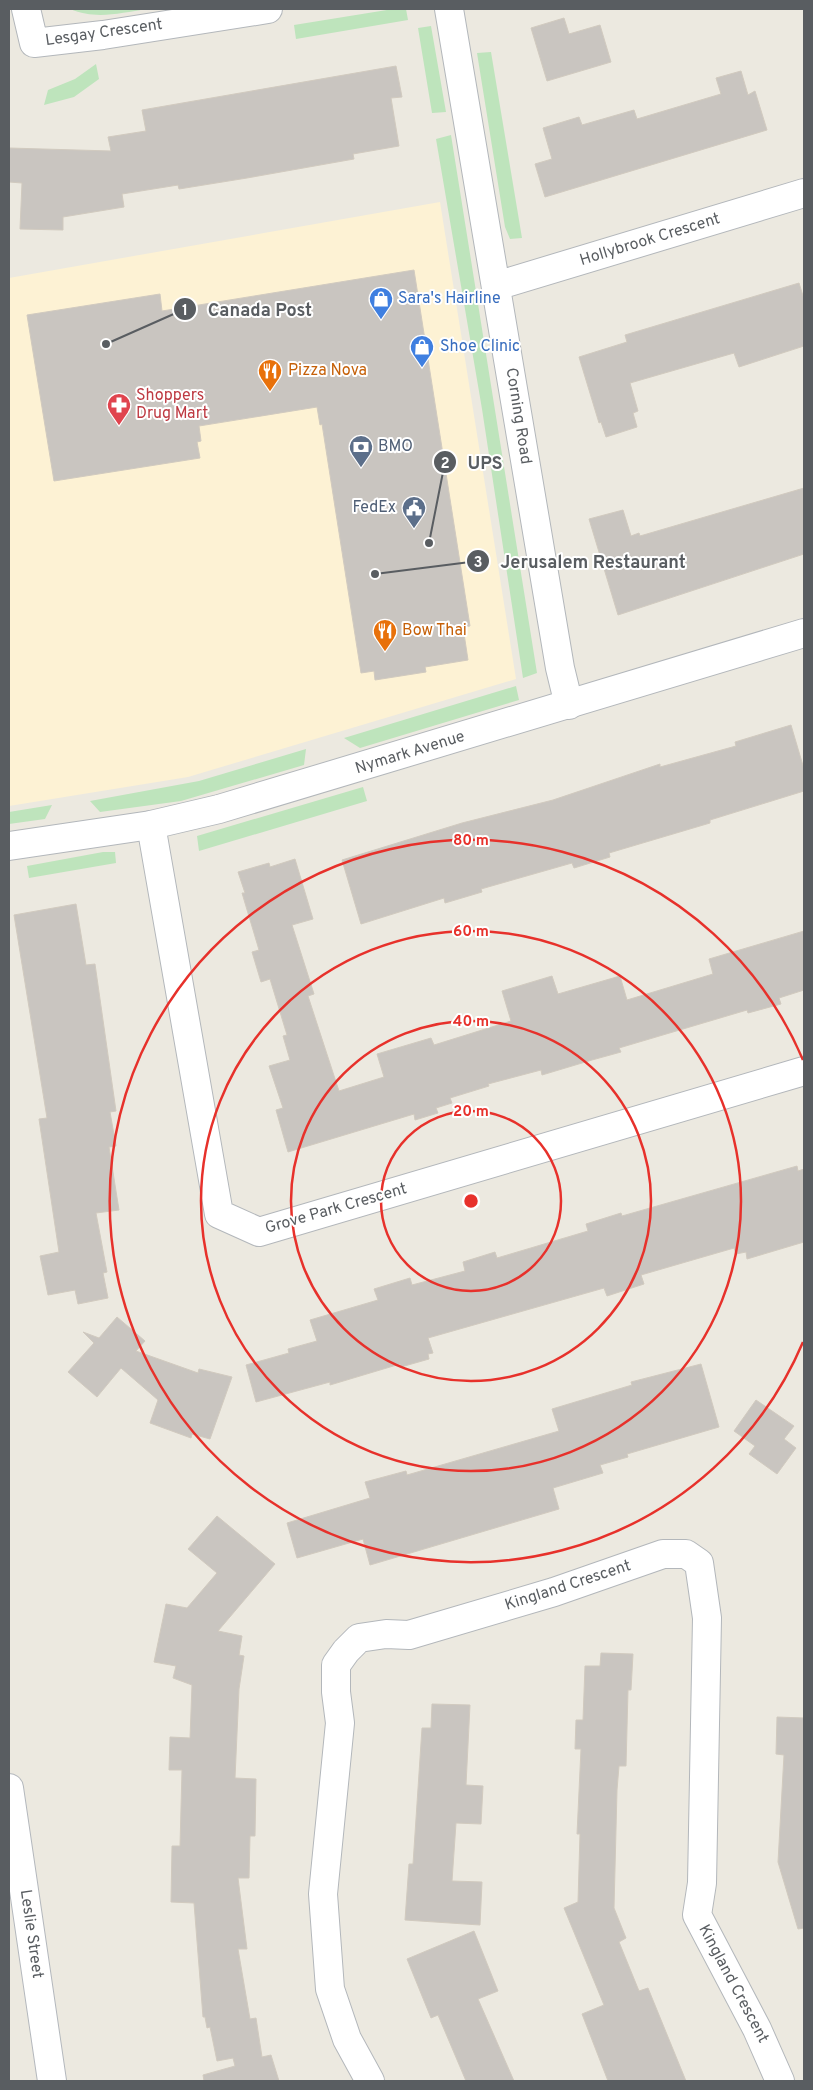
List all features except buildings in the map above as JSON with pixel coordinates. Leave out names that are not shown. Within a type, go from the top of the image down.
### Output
[{"type":"street","name":"Lesgay Crescent","points":[[26,9],[34,43],[103,35],[268,9]]},
{"type":"street","name":"Corning Road","points":[[449,9],[560,668],[569,705]]},
{"type":"street","name":"Hollybrook Crescent","points":[[496,286],[804,193]]},
{"type":"street","name":"Nymark Avenue","points":[[9,846],[151,825],[219,809],[804,633]]},
{"type":"street","name":"Grove Park Crescent","points":[[151,825],[219,1214],[259,1232],[804,1071]]},
{"type":"street","name":"Kingland Crescent","points":[[370,2081],[347,2039],[330,1989],[323,1894],[340,1723],[336,1692],[336,1665],[346,1651],[360,1638],[386,1634],[409,1634],[554,1592],[663,1554],[686,1554],[699,1564],[707,1618],[702,1883],[696,1915],[757,2029],[780,2081]]},
{"type":"street","name":"Leslie Street","points":[[9,1788],[52,2081]]},
{"type":"shaded area","points":[[440,202],[516,679],[188,777],[9,806],[9,278]]},
{"type":"green space","points":[[70,9],[147,9],[99,15]]},
{"type":"green space","points":[[393,9],[406,9],[408,20],[296,39],[294,25]]},
{"type":"green space","points":[[431,26],[446,112],[432,113],[418,28]]},
{"type":"green space","points":[[491,52],[522,238],[510,239],[505,227],[477,53]]},
{"type":"green space","points":[[96,64],[99,79],[74,97],[44,105],[48,90],[75,79]]},
{"type":"green space","points":[[451,135],[537,673],[523,678],[482,409],[436,139]]},
{"type":"green space","points":[[516,686],[519,700],[360,748],[344,738]]},
{"type":"green space","points":[[306,749],[304,765],[181,801],[100,812],[90,801],[199,781]]},
{"type":"green space","points":[[363,787],[367,801],[199,851],[197,836]]},
{"type":"green space","points":[[52,805],[45,819],[9,824],[9,812]]},
{"type":"green space","points":[[103,852],[115,852],[116,863],[29,878],[27,866]]},
{"type":"place","name":"Sara's Hairline","points":[[381,320]]},
{"type":"place","name":"Canada Post","points":[[106,344]]},
{"type":"place","name":"Shoe Clinic","points":[[422,368]]},
{"type":"place","name":"Pizza Nova","points":[[270,392]]},
{"type":"place","name":"Shoppers Drug Mart","points":[[119,426]]},
{"type":"place","name":"BMO","points":[[361,468]]},
{"type":"place","name":"FedEx","points":[[414,529]]},
{"type":"place","name":"UPS","points":[[429,543]]},
{"type":"place","name":"Jerusalem Restaurant","points":[[375,574]]},
{"type":"place","name":"Bow Thai","points":[[385,652]]}]
